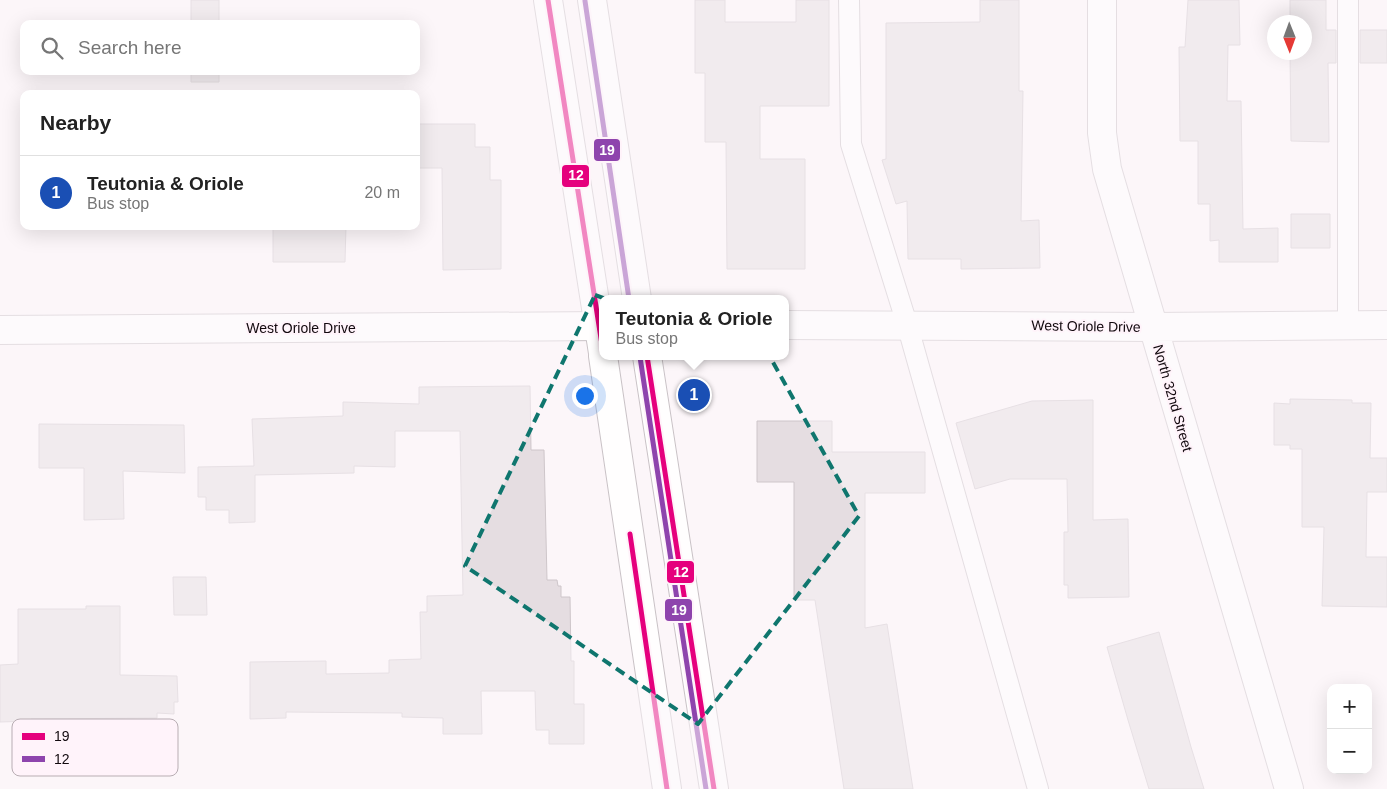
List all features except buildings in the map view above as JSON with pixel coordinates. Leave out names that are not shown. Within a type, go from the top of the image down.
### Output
[{"type":"street","points":[[548,0],[599,322]]},
{"type":"street","points":[[592,0],[637,295]]},
{"type":"street","name":"North 32nd Street","points":[[1102,0],[1102,133],[1107,169],[1289,789]]},
{"type":"street","name":"West Oriole Drive","points":[[789,325],[907,324],[1152,327],[1387,325]]},
{"type":"street","name":"West Oriole Drive","points":[[0,330],[599,335]]},
{"type":"street","points":[[604,360],[667,789]]},
{"type":"street","points":[[647,360],[714,789]]},
{"type":"lane","points":[[849,0],[851,144],[907,324],[1038,789]]},
{"type":"lane","points":[[1348,0],[1348,326]]},
{"type":"highlighted area","points":[[595,295],[770,357],[859,516],[698,724],[465,566]]},
{"type":"transit line","name":"12","points":[[548,0],[599,325]]},
{"type":"transit line","name":"19","points":[[585,1],[628,295]]},
{"type":"transit line","name":"19","points":[[640,360],[706,789]]},
{"type":"transit line","name":"12","points":[[648,360],[714,789]]},
{"type":"transit line","name":"12","points":[[630,534],[667,789]]},
{"type":"place","name":"Teutonia & Oriole","points":[[694,395]]}]
